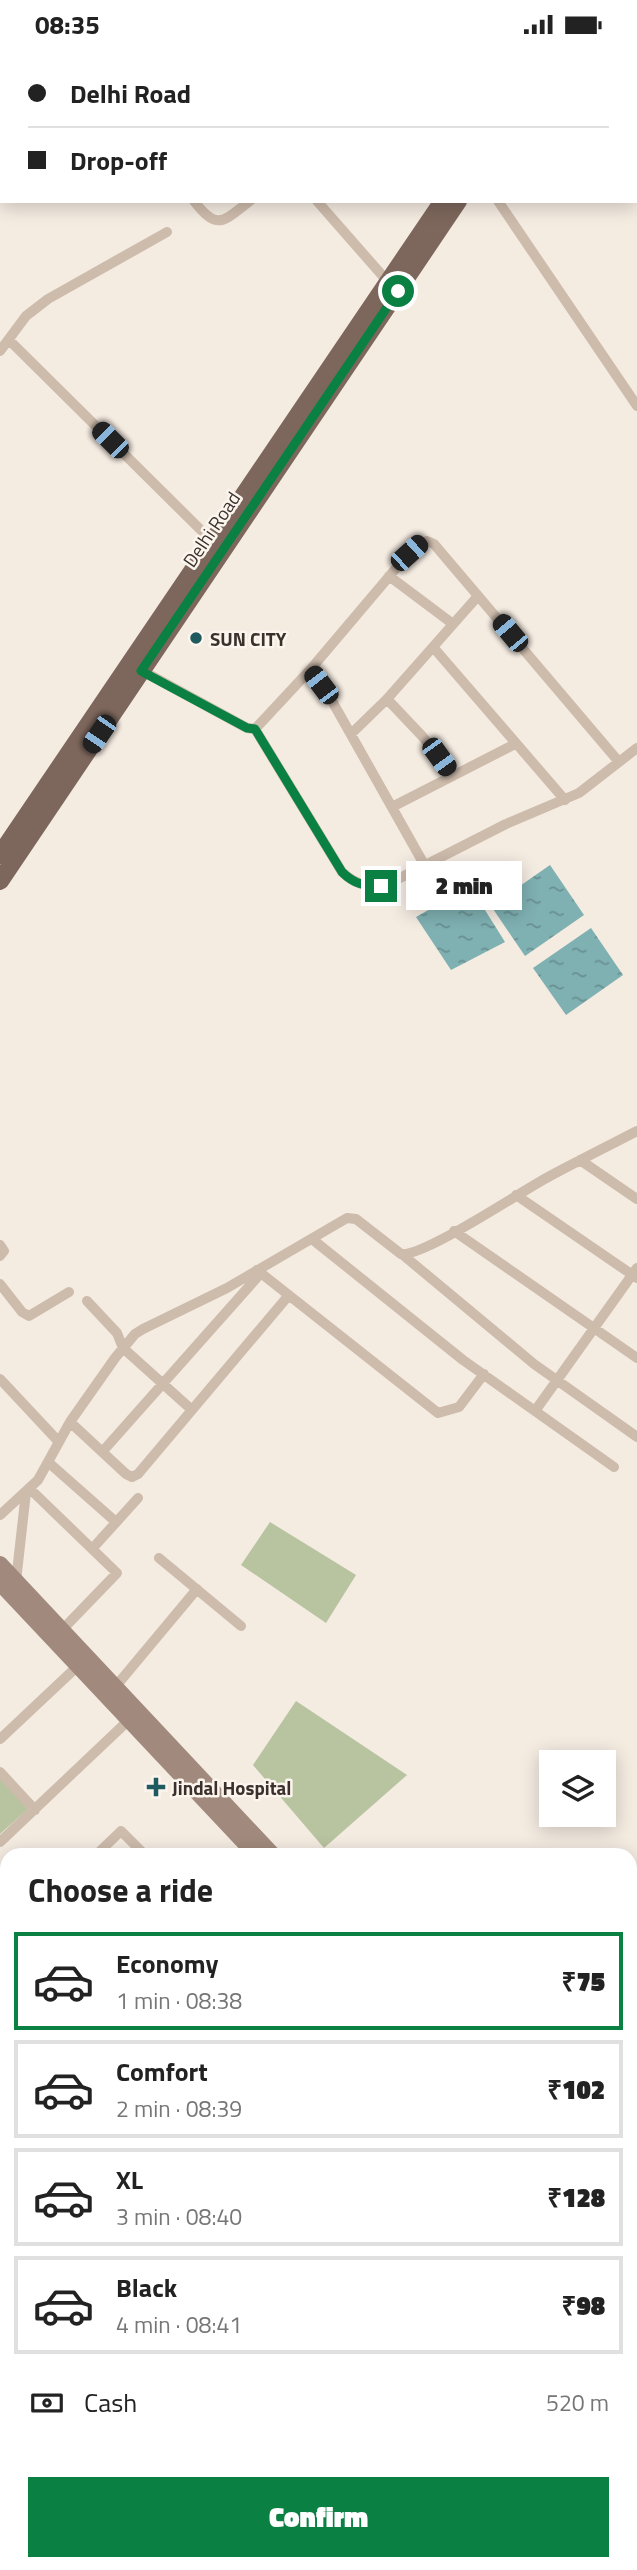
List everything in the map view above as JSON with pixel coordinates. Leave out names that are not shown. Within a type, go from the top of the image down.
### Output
[{"type":"main road","name":"Delhi Road","points":[[0,881],[212,541],[442,203]]},
{"type":"main road","name":"Delhi Road","points":[[0,855],[135,667],[457,203]]},
{"type":"main road","points":[[0,1564],[5,1586],[266,1848]]},
{"type":"main road","points":[[5,1586],[62,1630],[82,1661]]},
{"type":"main road","points":[[134,1716],[250,1848]]},
{"type":"street","points":[[196,203],[211,219],[218,221],[247,203]]},
{"type":"street","points":[[319,203],[388,282]]},
{"type":"street","points":[[499,203],[637,406]]},
{"type":"street","points":[[0,351],[26,316],[48,299],[167,232]]},
{"type":"street","points":[[9,340],[212,541]]},
{"type":"street","points":[[255,729],[310,670],[409,553],[420,543],[428,541],[434,544],[619,762]]},
{"type":"street","points":[[389,576],[453,624]]},
{"type":"street","points":[[351,734],[387,699],[478,596]]},
{"type":"street","points":[[433,647],[565,800]]},
{"type":"street","points":[[135,667],[247,728],[255,729]]},
{"type":"street","points":[[310,670],[332,701],[425,866]]},
{"type":"street","points":[[387,699],[423,737],[453,776]]},
{"type":"street","points":[[255,729],[342,872],[353,882],[366,886],[381,886],[506,824],[565,800],[589,787],[637,748]]},
{"type":"street","points":[[392,807],[515,744]]},
{"type":"street","points":[[403,1255],[433,1244],[516,1195],[637,1131]]},
{"type":"street","points":[[580,1160],[637,1199]]},
{"type":"street","points":[[516,1195],[635,1273],[536,1411]]},
{"type":"street","points":[[0,1515],[28,1490],[48,1462],[70,1422],[123,1348],[143,1329],[259,1272],[352,1217],[403,1255],[534,1364],[636,1432]]},
{"type":"street","points":[[454,1231],[637,1358]]},
{"type":"street","points":[[312,1239],[484,1374],[614,1467]]},
{"type":"street","points":[[0,1245],[4,1251],[0,1256]]},
{"type":"street","points":[[259,1272],[438,1413],[459,1407],[484,1374]]},
{"type":"street","points":[[103,1451],[259,1272]]},
{"type":"street","points":[[0,1284],[22,1312],[29,1316],[69,1292]]},
{"type":"street","points":[[70,1422],[132,1477],[138,1474],[289,1295]]},
{"type":"street","points":[[87,1301],[117,1333],[123,1348],[192,1410]]},
{"type":"street","points":[[0,1379],[59,1442]]},
{"type":"street","points":[[48,1462],[116,1522]]},
{"type":"street","points":[[28,1490],[117,1574],[62,1630]]},
{"type":"street","points":[[5,1586],[28,1490]]},
{"type":"street","points":[[92,1549],[138,1498]]},
{"type":"street","points":[[159,1558],[241,1626]]},
{"type":"street","points":[[111,1692],[197,1589]]},
{"type":"street","points":[[0,1739],[82,1661]]},
{"type":"street","points":[[0,1842],[134,1716]]},
{"type":"street","points":[[0,1772],[35,1810]]},
{"type":"street","points":[[103,1848],[121,1831],[138,1848]]},
{"type":"green space","points":[[270,1522],[356,1575],[326,1623],[241,1565]]},
{"type":"green space","points":[[296,1701],[407,1775],[324,1848],[253,1765]]},
{"type":"green space","points":[[0,1778],[28,1809],[0,1834]]},
{"type":"water","points":[[550,865],[584,915],[525,956],[491,906]]},
{"type":"water","points":[[470,886],[505,942],[451,970],[416,917]]},
{"type":"water","points":[[591,928],[623,975],[566,1015],[533,968]]},
{"type":"place","name":"SUN CITY","points":[[196,638]]},
{"type":"place","name":"Jindal Hospital","points":[[156,1787]]},
{"type":"route","points":[[381,886],[366,886],[353,882],[342,872],[255,729],[247,728],[141,671],[398,291]]}]
